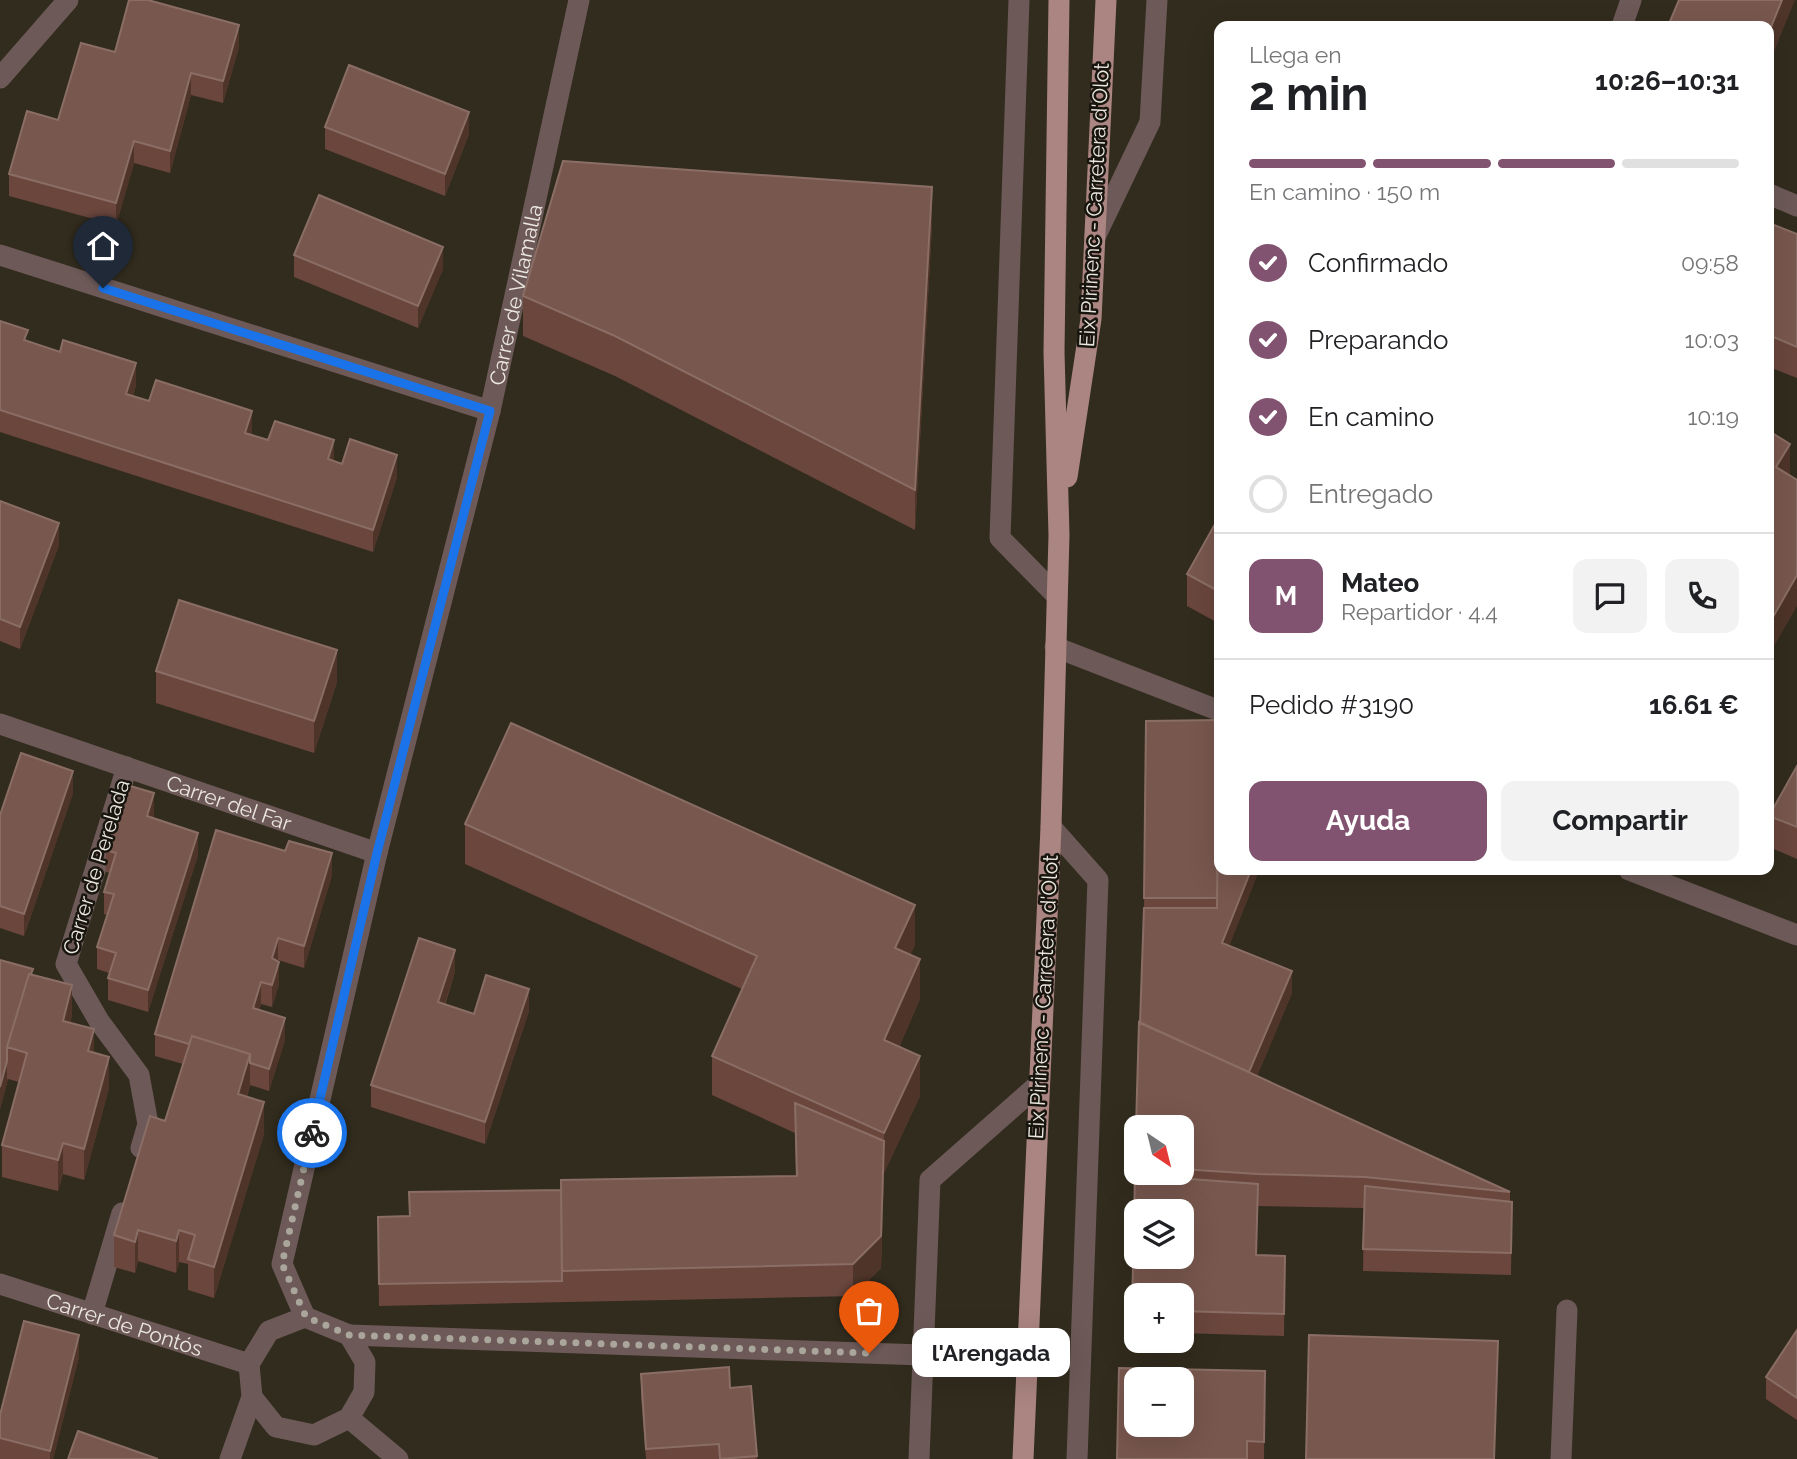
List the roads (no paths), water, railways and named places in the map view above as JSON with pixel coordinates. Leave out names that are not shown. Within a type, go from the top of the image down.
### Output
[{"type":"main road","name":"Eix Pirinenc - Carretera d'Olot","points":[[1023,1459],[1051,827],[1059,535],[1054,339],[1059,0]]},
{"type":"main road","name":"Eix Pirinenc - Carretera d'Olot","points":[[1059,535],[1091,319],[1106,0]]},
{"type":"street","points":[[3,70],[68,0]]},
{"type":"street","name":"Carrer de Vilamalla","points":[[306,1317],[282,1264],[377,853],[490,411],[579,0]]},
{"type":"street","points":[[1019,0],[1000,538],[1057,596]]},
{"type":"street","points":[[1095,237],[1150,122],[1157,0]]},
{"type":"street","points":[[1624,21],[1631,0]]},
{"type":"street","points":[[1774,196],[1797,206]]},
{"type":"street","points":[[0,255],[490,411]]},
{"type":"street","points":[[1055,648],[1214,709]]},
{"type":"street","name":"Carrer del Far","points":[[0,724],[377,853]]},
{"type":"street","name":"Carrer de Perelada","points":[[127,767],[66,964],[99,1021],[139,1074],[148,1124],[137,1162]]},
{"type":"street","points":[[1051,827],[1098,880],[1077,1459]]},
{"type":"street","points":[[1642,875],[1797,935]]},
{"type":"street","points":[[919,1459],[930,1180],[1039,1084]]},
{"type":"street","points":[[92,1314],[129,1187]]},
{"type":"street","name":"Carrer de Pontós","points":[[0,1284],[249,1364]]},
{"type":"street","points":[[1561,1459],[1567,1310]]},
{"type":"street","points":[[230,1459],[251,1397],[249,1364],[270,1331],[306,1317],[349,1335],[922,1355],[1027,1350]]},
{"type":"street","points":[[251,1397],[276,1427],[314,1436],[349,1418],[364,1392],[365,1362],[349,1335]]},
{"type":"street","points":[[349,1418],[398,1459]]},
{"type":"place","name":"l'Arengada","points":[[869,1353]]}]
